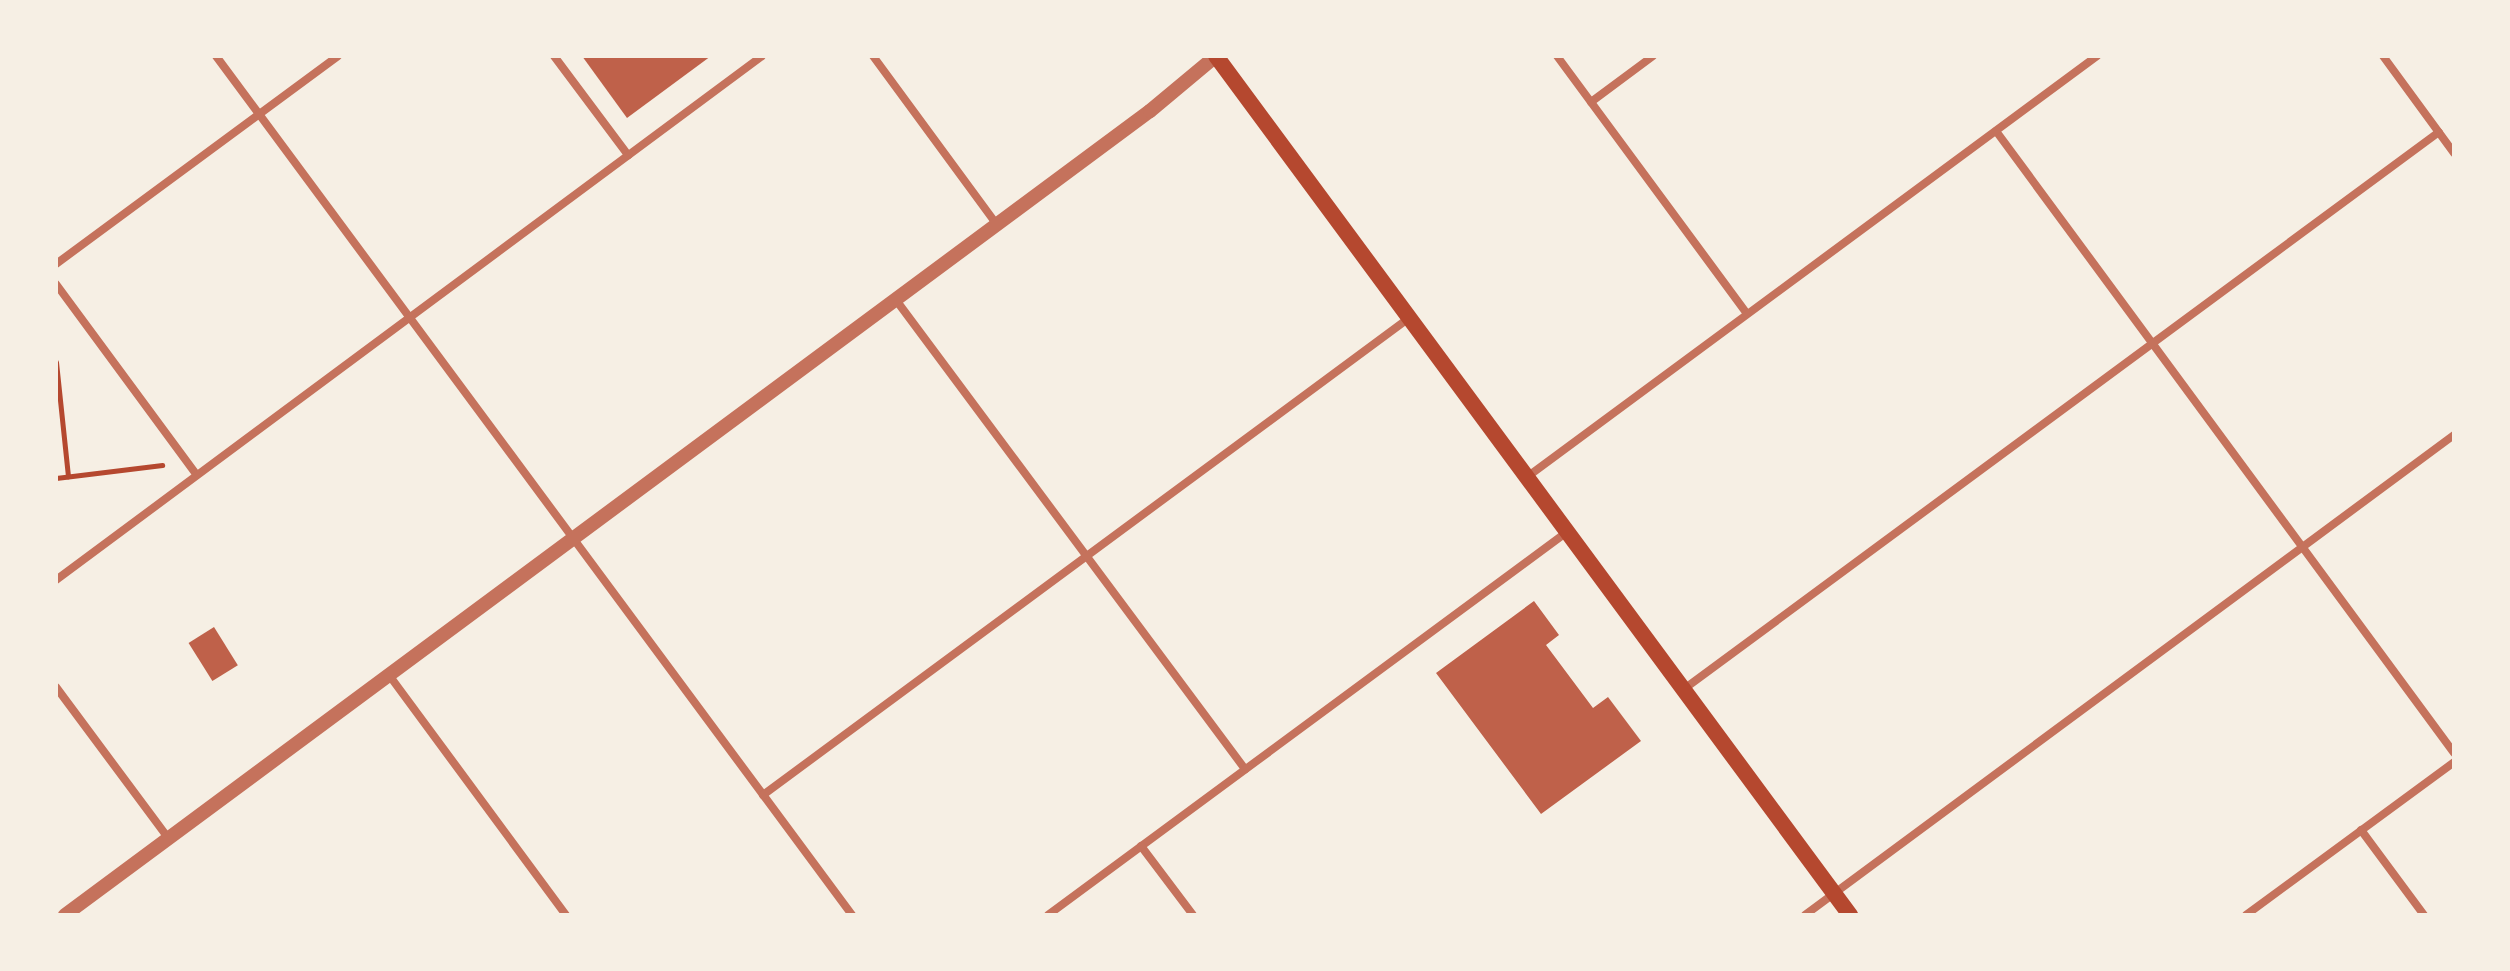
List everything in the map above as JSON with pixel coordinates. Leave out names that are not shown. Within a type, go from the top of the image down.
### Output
[{"type":"main road","points":[[1216,56],[1850,915]]},
{"type":"street","points":[[216,56],[852,915]]},
{"type":"street","points":[[56,264],[338,56]]},
{"type":"street","points":[[554,56],[628,155]]},
{"type":"street","points":[[56,580],[762,56]]},
{"type":"street","points":[[873,56],[997,225]]},
{"type":"street","points":[[65,915],[1177,91],[1216,56]]},
{"type":"street","points":[[1557,56],[1747,314]]},
{"type":"street","points":[[1591,102],[1653,56]]},
{"type":"street","points":[[1527,477],[2097,56]]},
{"type":"street","points":[[2383,56],[2454,153]]},
{"type":"street","points":[[1996,131],[2454,753]]},
{"type":"street","points":[[1683,689],[2439,132]]},
{"type":"street","points":[[56,284],[197,475]]},
{"type":"street","points":[[896,300],[1245,769]]},
{"type":"street","points":[[763,795],[1409,318]]},
{"type":"street","points":[[1805,915],[2454,435]]},
{"type":"street","points":[[1048,915],[1567,532]]},
{"type":"street","points":[[389,675],[566,915]]},
{"type":"street","points":[[56,687],[168,838]]},
{"type":"street","points":[[2246,915],[2454,762]]},
{"type":"street","points":[[2361,830],[2424,915]]},
{"type":"street","points":[[1141,846],[1193,915]]},
{"type":"path","points":[[56,362],[68,476]]},
{"type":"path","points":[[56,478],[187,462]]},
{"type":"building","points":[[582,56],[711,56],[627,118]]},
{"type":"building","points":[[1534,601],[1559,635],[1546,645],[1593,708],[1608,697],[1641,741],[1541,814],[1436,673]]},
{"type":"building","points":[[214,627],[238,665],[212,681],[189,643]]}]
